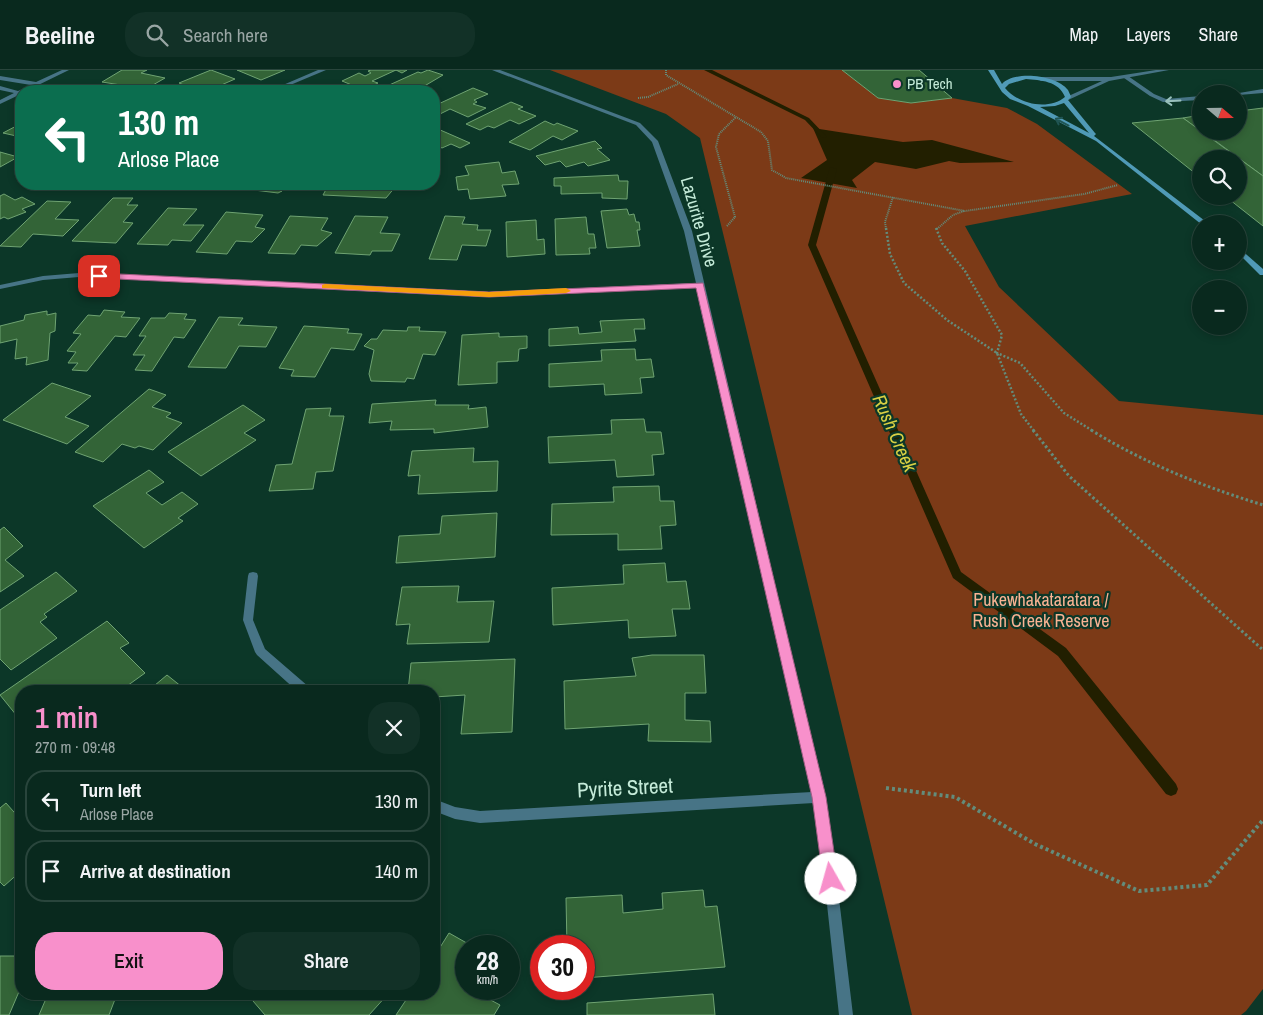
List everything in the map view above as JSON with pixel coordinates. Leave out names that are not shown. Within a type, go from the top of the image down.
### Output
[{"type":"main road","points":[[991,70],[1010,97],[1027,103],[1098,140],[1194,215]]},
{"type":"main road","points":[[1018,70],[1062,86],[1067,92],[1066,100],[1098,140]]},
{"type":"main road","points":[[1002,88],[1005,82],[1013,79],[1038,78]]},
{"type":"main road","points":[[1027,103],[1048,105],[1066,100]]},
{"type":"main road","points":[[1247,258],[1263,273]]},
{"type":"street","points":[[0,78],[36,84],[66,70]]},
{"type":"street","points":[[287,85],[323,70]]},
{"type":"street","name":"Lazurite Drive","points":[[495,70],[638,124],[655,141],[688,231],[819,797],[826,840],[846,1015]]},
{"type":"street","points":[[1038,78],[1111,79],[1166,70]]},
{"type":"street","points":[[1126,77],[1152,95],[1165,101],[1192,99]]},
{"type":"street","points":[[1066,100],[1111,79]]},
{"type":"street","points":[[0,88],[15,91]]},
{"type":"street","points":[[1248,92],[1263,90]]},
{"type":"street","points":[[0,102],[15,95]]},
{"type":"street","points":[[0,287],[43,278],[79,275],[489,294],[700,285]]},
{"type":"street","points":[[253,576],[248,620],[261,652],[298,685]]},
{"type":"street","name":"Pyrite Street","points":[[440,808],[480,817],[819,797]]},
{"type":"path","points":[[666,70],[666,75],[678,84],[761,132],[768,141],[772,170],[786,178],[965,211]]},
{"type":"path","points":[[630,99],[648,97],[678,84]]},
{"type":"path","points":[[727,226],[734,217],[732,198],[716,147],[720,134],[736,117]]},
{"type":"path","points":[[1123,183],[1084,194],[965,211],[953,215],[936,228],[942,243],[965,271],[1002,336],[997,353],[1021,414],[1069,476],[1140,539],[1204,600],[1263,650]]},
{"type":"path","points":[[893,197],[885,222],[890,254],[904,283],[947,320],[997,353],[1020,363],[1064,413],[1126,452],[1204,487],[1263,505]]},
{"type":"path","points":[[886,788],[955,797],[1034,844],[1139,891],[1207,884],[1263,820]]},
{"type":"green space","name":"Pukewhakataratara / Rush Creek Reserve","points":[[550,70],[842,70],[878,98],[911,103],[952,98],[1007,108],[1037,124],[1132,194],[965,226],[999,287],[1119,401],[1263,415],[1263,989],[1241,1015],[912,1015],[700,138],[666,114]]},
{"type":"shaded area","points":[[813,128],[903,142],[932,140],[1014,162],[960,163],[949,161],[916,169],[875,162],[852,180],[857,188],[801,178],[827,160]]},
{"type":"building","points":[[122,70],[147,70],[141,73],[165,78],[153,85],[121,85],[102,82]]},
{"type":"building","points":[[211,70],[235,79],[221,85],[184,85],[179,83]]},
{"type":"building","points":[[237,70],[285,70],[261,80]]},
{"type":"building","points":[[396,70],[372,81],[378,83],[374,85],[352,85],[342,81],[359,73],[365,76],[371,73],[368,71]]},
{"type":"building","points":[[396,70],[407,70],[402,73]]},
{"type":"building","points":[[428,70],[443,75],[426,85],[389,85],[418,72],[421,73]]},
{"type":"building","name":"PB Tech","points":[[842,70],[919,70],[952,98],[911,103],[878,98]]},
{"type":"building","points":[[473,88],[488,94],[474,100],[477,102],[473,104],[486,108],[468,117],[450,109],[440,114],[440,103]]},
{"type":"building","points":[[511,102],[523,107],[518,109],[536,116],[519,124],[510,120],[494,128],[488,126],[480,130],[466,124]]},
{"type":"building","points":[[1263,108],[1263,176],[1247,164],[1247,150],[1228,150],[1214,140],[1248,140],[1248,110]]},
{"type":"building","points":[[1192,116],[1192,124],[1183,118]]},
{"type":"building","points":[[1183,118],[1192,125],[1192,140],[1213,140],[1227,150],[1192,150],[1192,171],[1132,123]]},
{"type":"building","points":[[545,121],[554,125],[557,123],[578,131],[562,140],[553,136],[530,150],[509,142]]},
{"type":"building","points":[[15,127],[15,136],[3,133]]},
{"type":"building","points":[[440,130],[470,143],[460,148],[451,144],[440,147]]},
{"type":"building","points":[[595,141],[602,148],[597,149],[610,160],[588,166],[584,162],[566,167],[560,161],[545,165],[536,156]]},
{"type":"building","points":[[0,152],[15,156],[15,159],[0,167]]},
{"type":"building","points":[[499,162],[502,173],[515,171],[519,184],[502,185],[506,196],[470,199],[468,189],[458,190],[456,177],[469,175],[465,166]]},
{"type":"building","points":[[1247,164],[1263,176],[1263,226],[1236,205],[1247,205]]},
{"type":"building","points":[[618,175],[619,181],[628,181],[627,199],[602,198],[602,193],[561,194],[561,186],[554,186],[554,178]]},
{"type":"building","points":[[254,190],[282,191],[278,193]]},
{"type":"building","points":[[326,190],[393,190],[386,198],[323,195]]},
{"type":"building","points":[[4,194],[15,200],[22,197],[35,204],[22,209],[26,212],[8,219],[4,217],[0,219],[0,196]]},
{"type":"building","points":[[113,198],[133,198],[127,205],[138,205],[123,222],[133,223],[116,243],[72,241]]},
{"type":"building","points":[[47,201],[71,202],[55,219],[79,220],[63,236],[33,234],[21,247],[0,246]]},
{"type":"building","points":[[168,208],[197,209],[183,225],[204,225],[191,241],[172,240],[168,245],[137,244]]},
{"type":"building","points":[[627,209],[629,215],[634,214],[636,222],[639,222],[640,230],[637,230],[640,246],[607,248],[601,211]]},
{"type":"building","points":[[226,212],[263,215],[255,227],[265,229],[252,242],[236,241],[227,254],[196,252]]},
{"type":"building","points":[[290,216],[328,218],[321,230],[332,233],[317,246],[301,245],[295,254],[268,253]]},
{"type":"building","points":[[355,216],[388,217],[380,233],[400,234],[392,251],[372,251],[370,255],[335,253]]},
{"type":"building","points":[[445,216],[465,217],[462,224],[478,225],[477,230],[491,230],[486,246],[462,245],[457,260],[429,259]]},
{"type":"building","points":[[586,217],[588,234],[594,234],[596,248],[589,248],[590,254],[556,255],[555,219]]},
{"type":"building","points":[[536,220],[537,240],[544,239],[545,254],[507,257],[506,222]]},
{"type":"building","points":[[104,310],[125,312],[121,317],[140,318],[126,337],[115,336],[87,371],[72,370],[78,363],[68,363],[76,352],[67,351],[81,334],[73,333],[88,315],[100,316]]},
{"type":"building","points":[[47,311],[47,315],[56,313],[55,331],[50,333],[48,360],[26,365],[27,357],[15,359],[17,339],[0,343],[0,326],[24,320],[25,315]]},
{"type":"building","points":[[169,313],[187,314],[184,319],[196,320],[184,338],[174,337],[152,371],[135,370],[145,355],[133,355],[146,336],[139,336],[151,318],[165,318]]},
{"type":"building","points":[[219,317],[243,318],[238,325],[277,327],[266,347],[239,346],[226,368],[188,367]]},
{"type":"building","points":[[644,319],[645,329],[634,329],[636,341],[549,346],[549,329],[578,327],[579,334],[602,332],[600,321]]},
{"type":"building","points":[[304,326],[349,329],[347,333],[362,334],[354,350],[331,348],[315,377],[291,376],[294,370],[279,368]]},
{"type":"building","points":[[408,327],[420,327],[419,331],[446,332],[435,355],[423,354],[414,379],[407,378],[405,382],[371,381],[369,374],[374,350],[364,346],[371,339],[377,339],[383,330],[407,331]]},
{"type":"building","points":[[499,333],[499,337],[527,336],[527,348],[519,349],[518,361],[497,362],[497,383],[458,385],[462,335]]},
{"type":"building","points":[[635,349],[636,360],[651,359],[654,377],[640,378],[642,393],[605,395],[604,384],[549,387],[549,364],[602,361],[601,350]]},
{"type":"building","points":[[52,383],[91,396],[65,417],[89,426],[67,444],[3,420]]},
{"type":"building","points":[[149,389],[166,395],[152,407],[171,413],[166,417],[182,423],[153,450],[122,444],[103,462],[75,452]]},
{"type":"building","points":[[436,400],[435,405],[469,405],[468,409],[486,407],[488,427],[434,433],[434,429],[390,430],[392,421],[369,423],[372,404]]},
{"type":"building","points":[[243,405],[265,420],[244,433],[256,440],[201,476],[168,452]]},
{"type":"building","points":[[331,408],[329,416],[344,416],[333,471],[316,472],[313,489],[269,491],[276,465],[292,464],[306,409]]},
{"type":"building","points":[[644,419],[646,432],[661,432],[664,454],[652,455],[654,475],[617,477],[615,460],[549,463],[548,437],[612,434],[611,420]]},
{"type":"building","points":[[474,448],[473,462],[498,461],[497,491],[418,494],[420,475],[408,476],[412,451]]},
{"type":"building","points":[[149,470],[164,482],[146,493],[162,505],[182,492],[198,504],[178,518],[183,521],[144,548],[93,506]]},
{"type":"building","points":[[659,486],[660,501],[674,501],[676,525],[660,526],[662,549],[618,550],[618,534],[551,535],[552,504],[614,502],[613,487]]},
{"type":"building","points":[[497,513],[495,557],[396,563],[399,536],[440,534],[442,516]]},
{"type":"building","points":[[4,527],[23,546],[5,560],[24,576],[0,592],[0,530]]},
{"type":"building","points":[[665,563],[667,582],[686,581],[690,609],[672,609],[676,636],[629,638],[628,620],[553,625],[552,588],[624,584],[623,565]]},
{"type":"building","points":[[56,572],[77,591],[44,614],[47,617],[40,622],[57,638],[11,670],[0,659],[0,610]]},
{"type":"building","points":[[459,586],[457,602],[494,601],[489,642],[407,644],[410,624],[396,625],[402,587]]},
{"type":"building","points":[[107,621],[129,643],[120,648],[145,673],[128,685],[15,685],[15,714],[0,695]]},
{"type":"building","points":[[652,655],[704,655],[706,693],[685,693],[685,720],[710,721],[711,742],[648,741],[649,724],[565,729],[564,681],[636,676],[632,658]]},
{"type":"building","points":[[515,659],[512,732],[461,734],[465,695],[440,697],[440,685],[409,685],[411,663]]},
{"type":"building","points":[[167,675],[180,685],[155,685]]},
{"type":"building","points":[[6,803],[15,813],[15,876],[4,886],[0,882],[0,808]]},
{"type":"building","points":[[703,890],[705,907],[717,906],[725,967],[595,977],[595,935],[567,935],[566,898],[622,895],[623,913],[663,909],[662,893]]},
{"type":"building","points":[[449,933],[455,936],[455,1000],[491,1000],[500,1005],[494,1015],[396,1015],[406,1000],[440,1000],[440,947]]},
{"type":"building","points":[[0,956],[15,956],[15,1000],[9,1015],[0,1015]]},
{"type":"building","points":[[713,994],[715,1015],[587,1015],[587,1003]]},
{"type":"building","points":[[45,1000],[115,1000],[109,1015],[39,1015]]},
{"type":"building","points":[[252,1000],[383,1000],[369,1015],[265,1015]]},
{"type":"waterway","name":"Rush Creek","points":[[707,70],[807,119],[824,137]]},
{"type":"waterway","name":"Rush Creek","points":[[833,169],[812,245],[957,575],[1062,652],[1171,789]]},
{"type":"slow traffic","points":[[325,286],[489,294],[566,291]]},
{"type":"place","name":"PB Tech","points":[[897,84]]},
{"type":"route","points":[[99,276],[489,294],[700,285],[819,797],[831,879]]}]
